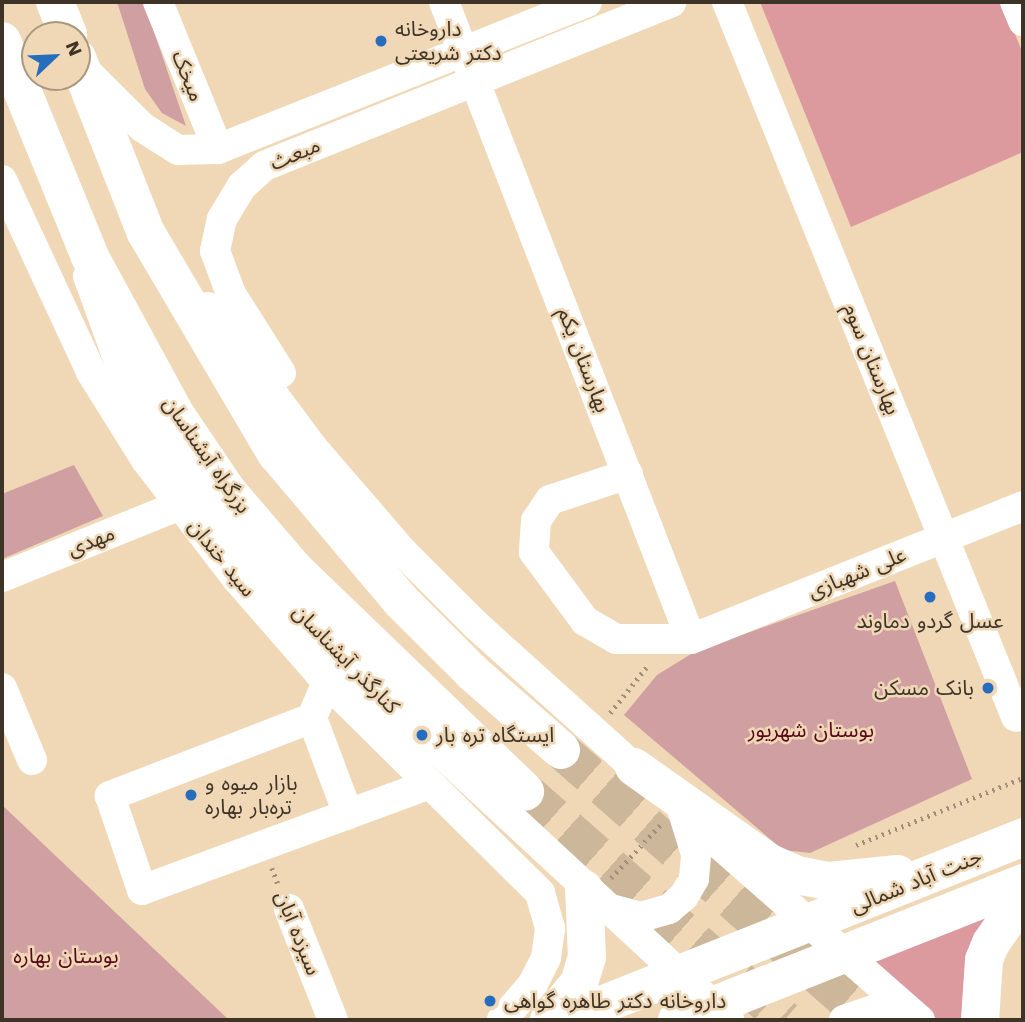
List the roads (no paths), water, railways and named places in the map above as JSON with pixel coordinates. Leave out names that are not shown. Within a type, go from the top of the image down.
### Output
[{"type":"main road","points":[[55,2],[63,21]]},
{"type":"main road","name":"بزرگراه آبشناسان","points":[[2,41],[90,257],[174,412],[228,492],[296,571],[525,791]]},
{"type":"main road","points":[[2,70],[30,114]]},
{"type":"main road","points":[[90,91],[145,231],[220,365],[285,463],[401,601],[473,673],[561,750]]},
{"type":"main road","points":[[634,767],[768,862],[797,876],[829,881],[872,878],[982,854]]},
{"type":"main road","name":"جنت آباد شمالی","points":[[565,1020],[1023,837]]},
{"type":"main road","name":"جنت آباد شمالی","points":[[706,1016],[844,955],[1023,883]]},
{"type":"main road","points":[[549,1020],[579,983],[587,957],[595,894]]},
{"type":"main road","points":[[980,1020],[984,960],[1023,897]]},
{"type":"street","name":"میخک","points":[[158,2],[218,149]]},
{"type":"street","name":"بهارستان یکم","points":[[444,2],[477,80],[691,639]]},
{"type":"street","name":"مبعث","points":[[91,70],[142,127],[178,150],[218,149],[587,2]]},
{"type":"street","name":"مبعث","points":[[403,552],[257,338],[231,294],[215,251],[222,219],[242,186],[264,166],[671,2]]},
{"type":"street","name":"بهارستان سوم","points":[[727,2],[1016,717]]},
{"type":"street","points":[[1015,2],[1023,21]]},
{"type":"street","name":"سید خندان","points":[[2,180],[91,372],[135,444],[180,505],[327,682],[428,785],[526,875],[545,904],[550,929],[546,958],[533,984],[502,1020]]},
{"type":"street","points":[[129,190],[314,449],[403,552],[476,625],[634,767],[675,815],[808,923],[917,1020]]},
{"type":"street","name":"کنارگذر آبشناسان","points":[[74,218],[95,305],[121,367],[162,439],[211,507],[323,640],[595,894],[676,975],[706,1016]]},
{"type":"street","points":[[628,474],[551,500],[536,521],[534,552],[585,621],[617,639],[691,639]]},
{"type":"street","name":"مهدی","points":[[2,577],[180,505]]},
{"type":"street","name":"علی شهبازی","points":[[691,639],[1023,506]]},
{"type":"street","points":[[327,682],[312,718],[348,814]]},
{"type":"street","points":[[2,688],[32,760]]},
{"type":"street","points":[[312,718],[110,796],[142,890],[428,785]]},
{"type":"street","points":[[595,894],[641,917],[669,909],[684,896],[694,879],[696,854],[675,815]]},
{"type":"street","name":"سیزده آبان","points":[[289,909],[334,1020]]},
{"type":"street","points":[[844,1020],[876,1009],[917,1020]]},
{"type":"tunnel","points":[[561,750],[868,1020]]},
{"type":"tunnel","points":[[525,791],[785,1020]]},
{"type":"place","name":"داروخانه دکتر شریعتی","points":[[381,41]]},
{"type":"place","name":"عسل گردو دماوند","points":[[930,597]]},
{"type":"place","name":"بانک مسکن","points":[[988,688]]},
{"type":"place","name":"ایستگاه تره بار","points":[[422,735]]},
{"type":"place","name":"بازار میوه و تره‌بار بهاره","points":[[191,795]]},
{"type":"place","name":"داروخانه دکتر طاهره گواهی","points":[[490,1001]]},
{"type":"park label","name":"بوستان شهریور","points":[[811,730]]},
{"type":"park label","name":"بوستان بهاره","points":[[66,956]]}]
